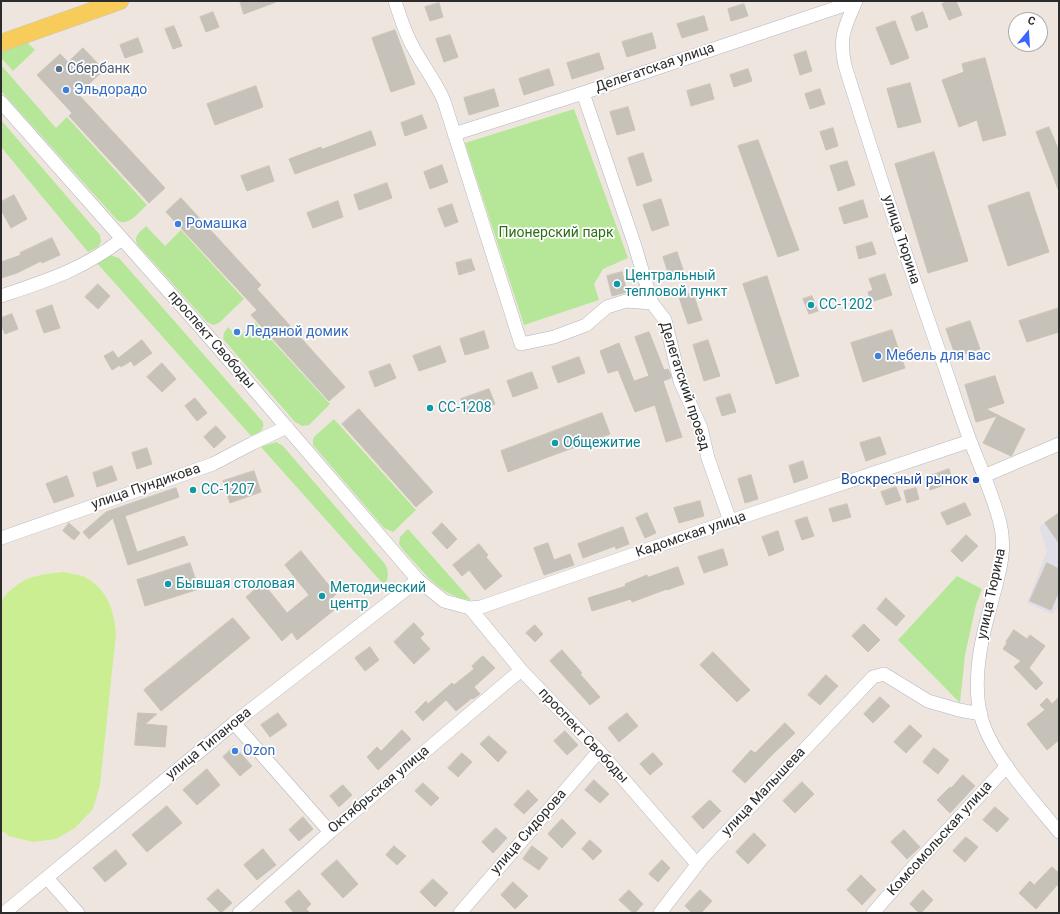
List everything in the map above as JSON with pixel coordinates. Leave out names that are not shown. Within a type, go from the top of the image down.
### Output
[{"type":"main road","points":[[1,43],[120,1]]},
{"type":"street","points":[[395,1],[413,47],[437,84],[442,96],[521,344],[554,337],[586,325],[607,307],[626,301],[652,303]]},
{"type":"street","name":"Делегатская улица","points":[[454,134],[583,93],[856,1]]},
{"type":"street","name":"улица Тюрина","points":[[856,1],[842,36],[841,46],[843,58],[924,310],[970,441],[994,502],[1001,526],[1003,545],[1002,561],[987,616],[978,669],[977,693],[980,714],[988,734],[1007,766],[1059,832]]},
{"type":"street","name":"Делегатский проезд","points":[[583,93],[634,243],[652,303],[665,320],[680,381],[701,428],[708,458],[730,521]]},
{"type":"street","name":"проспект Свободы","points":[[1,102],[287,428],[418,580]]},
{"type":"street","points":[[1,296],[70,271],[106,251],[122,239]]},
{"type":"street","name":"улица Пундикова","points":[[1,538],[213,464],[287,428]]},
{"type":"street","name":"Кадомская улица","points":[[418,580],[444,601],[470,608],[481,607],[730,521],[970,441]]},
{"type":"street","points":[[984,476],[1059,444]]},
{"type":"street","name":"улица Типанова","points":[[4,913],[234,722],[418,580]]},
{"type":"street","name":"проспект Свободы","points":[[470,608],[521,670],[599,751],[697,864]]},
{"type":"street","name":"Октябрьская улица","points":[[239,913],[330,832],[521,670]]},
{"type":"street","name":"улица Малышева","points":[[660,913],[697,864],[873,677],[884,674],[928,701],[959,710],[980,714]]},
{"type":"street","points":[[234,722],[330,832]]},
{"type":"street","name":"улица Сидорова","points":[[460,913],[599,751]]},
{"type":"street","name":"Комсомольская улица","points":[[873,913],[914,866],[1007,766]]},
{"type":"street","points":[[47,878],[78,913]]},
{"type":"shaded area","points":[[1059,513],[1059,607],[1052,614],[1027,603],[1047,551],[1039,527]]},
{"type":"green space","points":[[27,42],[35,50],[13,71],[1,58],[1,51]]},
{"type":"green space","points":[[1,65],[56,128],[67,117],[147,205],[137,215],[125,222],[117,220],[1,91]]},
{"type":"green space","name":"Пионерский парк","points":[[574,109],[628,258],[603,269],[594,284],[599,300],[524,325],[465,143]]},
{"type":"green space","points":[[1,120],[100,235],[101,242],[98,247],[88,252],[1,147]]},
{"type":"green space","points":[[146,226],[165,246],[181,230],[244,299],[219,323],[213,325],[207,322],[137,244],[137,236]]},
{"type":"green space","points":[[110,255],[119,258],[263,422],[262,430],[251,436],[96,262]]},
{"type":"green space","points":[[255,322],[330,404],[309,425],[302,426],[295,422],[223,339],[224,333],[228,327],[238,338]]},
{"type":"green space","points":[[334,419],[416,510],[393,532],[384,528],[313,445],[313,439],[315,436]]},
{"type":"green space","points":[[276,442],[283,446],[385,564],[388,575],[384,585],[261,447]]},
{"type":"green space","points":[[408,529],[471,600],[446,592],[439,587],[405,552],[399,544],[400,537]]},
{"type":"green space","points":[[64,572],[80,575],[93,582],[104,594],[114,617],[116,634],[100,785],[93,809],[75,828],[56,839],[33,842],[9,836],[1,830],[1,602],[9,591],[25,580],[43,575]]},
{"type":"green space","points":[[957,576],[982,589],[976,605],[965,655],[960,703],[898,640]]},
{"type":"building","points":[[240,1],[276,1],[276,2],[244,14]]},
{"type":"building","points":[[950,1],[956,1],[962,15],[949,20],[942,4]]},
{"type":"building","points":[[439,3],[443,17],[430,21],[425,7]]},
{"type":"building","points":[[744,4],[748,16],[731,21],[728,9]]},
{"type":"building","points":[[213,12],[219,27],[206,32],[200,17]]},
{"type":"building","points":[[923,12],[928,27],[916,31],[911,17]]},
{"type":"building","points":[[704,16],[708,30],[682,38],[677,24]]},
{"type":"building","points":[[895,21],[909,58],[891,65],[876,28]]},
{"type":"building","points":[[174,26],[182,46],[173,49],[165,29]]},
{"type":"building","points":[[395,30],[415,84],[391,92],[372,38]]},
{"type":"building","points":[[652,33],[656,48],[627,57],[622,42]]},
{"type":"building","points":[[450,35],[458,57],[444,62],[436,39]]},
{"type":"building","points":[[138,38],[143,52],[125,58],[120,45]]},
{"type":"building","points":[[83,48],[104,70],[78,94],[165,188],[149,203],[69,116],[72,113],[37,75],[60,54],[68,62]]},
{"type":"building","points":[[806,51],[812,71],[800,75],[794,55]]},
{"type":"building","points":[[599,53],[604,69],[572,79],[567,63]]},
{"type":"building","points":[[985,58],[1006,135],[983,141],[977,120],[959,127],[942,80],[964,72],[962,64]]},
{"type":"building","points":[[549,69],[554,85],[524,95],[519,79]]},
{"type":"building","points":[[748,69],[752,81],[734,87],[730,75]]},
{"type":"building","points":[[910,83],[921,122],[898,128],[887,89]]},
{"type":"building","points":[[710,84],[714,99],[691,106],[687,91]]},
{"type":"building","points":[[256,86],[263,107],[215,125],[207,104]]},
{"type":"building","points":[[494,89],[499,106],[469,115],[464,98]]},
{"type":"building","points":[[820,89],[825,104],[810,109],[805,94]]},
{"type":"building","points":[[628,107],[635,130],[617,135],[610,112]]},
{"type":"building","points":[[422,115],[427,128],[405,136],[401,123]]},
{"type":"building","points":[[1049,127],[1059,151],[1058,189],[1036,132]]},
{"type":"building","points":[[833,128],[838,146],[826,150],[820,132]]},
{"type":"building","points":[[371,131],[376,145],[295,174],[289,159],[321,147],[322,149]]},
{"type":"building","points":[[758,140],[799,250],[778,257],[738,146]]},
{"type":"building","points":[[934,152],[968,261],[928,273],[895,164]]},
{"type":"building","points":[[643,153],[652,181],[637,186],[628,158]]},
{"type":"building","points":[[847,161],[855,185],[838,191],[830,166]]},
{"type":"building","points":[[442,165],[448,182],[430,189],[424,172]]},
{"type":"building","points":[[269,166],[274,181],[247,191],[241,176]]},
{"type":"building","points":[[387,183],[392,198],[359,210],[354,195]]},
{"type":"building","points":[[1029,192],[1049,252],[1008,266],[988,206]]},
{"type":"building","points":[[14,195],[27,219],[11,228],[1,210],[1,202]]},
{"type":"building","points":[[181,198],[261,285],[257,289],[345,387],[329,401],[251,315],[257,310],[166,212]]},
{"type":"building","points":[[661,199],[669,225],[652,231],[643,205]]},
{"type":"building","points":[[863,200],[868,217],[844,224],[839,208]]},
{"type":"building","points":[[338,201],[343,217],[313,228],[307,213]]},
{"type":"building","points":[[452,204],[458,222],[445,227],[438,209]]},
{"type":"building","points":[[52,238],[60,255],[42,263],[41,261],[17,273],[1,278],[1,262],[21,255],[20,253]]},
{"type":"building","points":[[872,242],[876,254],[859,259],[856,247]]},
{"type":"building","points":[[677,252],[685,275],[670,279],[663,257]]},
{"type":"building","points":[[471,259],[475,270],[459,275],[456,263]]},
{"type":"building","name":"Центральный тепловой пункт","points":[[622,272],[627,292],[612,296],[607,276]]},
{"type":"building","points":[[885,274],[892,295],[871,302],[868,292],[873,290],[869,279]]},
{"type":"building","points":[[767,276],[799,376],[776,384],[743,284]]},
{"type":"building","points":[[98,284],[110,296],[98,309],[85,297]]},
{"type":"building","points":[[693,293],[702,320],[688,324],[679,297]]},
{"type":"building","name":"СС-1202","points":[[812,296],[818,311],[809,314],[803,299]]},
{"type":"building","points":[[52,305],[60,328],[44,333],[36,311]]},
{"type":"building","points":[[1059,308],[1059,332],[1027,342],[1019,321]]},
{"type":"building","points":[[12,314],[18,329],[5,334],[1,324],[1,318]]},
{"type":"building","points":[[970,321],[980,349],[956,357],[946,329]]},
{"type":"building","name":"Мебель для вас","points":[[892,330],[905,368],[863,382],[851,343]]},
{"type":"building","points":[[484,331],[489,348],[465,355],[460,339]]},
{"type":"building","points":[[649,332],[664,370],[668,369],[671,376],[671,378],[663,381],[682,437],[666,442],[655,405],[635,412],[618,370],[608,373],[600,351],[619,343],[634,381],[649,376],[635,337]]},
{"type":"building","points":[[142,340],[152,353],[134,366],[131,361],[112,370],[104,356],[113,351],[118,358]]},
{"type":"building","points":[[708,340],[720,376],[704,381],[693,345]]},
{"type":"building","points":[[440,346],[446,362],[419,371],[413,356]]},
{"type":"building","points":[[579,357],[585,373],[558,383],[552,367]]},
{"type":"building","points":[[162,363],[176,379],[162,392],[147,377]]},
{"type":"building","points":[[390,364],[396,378],[375,387],[369,372]]},
{"type":"building","points":[[532,372],[538,388],[513,397],[507,381]]},
{"type":"building","points":[[995,376],[1004,403],[986,409],[1025,429],[1011,456],[983,443],[997,416],[976,422],[965,385]]},
{"type":"building","points":[[489,389],[495,404],[467,414],[461,399]]},
{"type":"building","points":[[730,394],[736,412],[722,416],[716,398]]},
{"type":"building","points":[[195,398],[207,413],[197,421],[185,406]]},
{"type":"building","points":[[359,409],[433,492],[416,507],[342,424]]},
{"type":"building","name":"Общежитие","points":[[602,413],[610,434],[508,472],[501,451]]},
{"type":"building","points":[[216,426],[226,437],[214,448],[204,437]]},
{"type":"building","points":[[880,437],[886,454],[866,461],[860,443]]},
{"type":"building","points":[[147,448],[152,464],[137,469],[132,453]]},
{"type":"building","points":[[803,461],[808,478],[794,483],[789,466]]},
{"type":"building","points":[[112,466],[117,480],[97,487],[93,473]]},
{"type":"building","points":[[949,469],[953,482],[930,490],[925,478]]},
{"type":"building","points":[[254,471],[261,492],[230,503],[223,481]]},
{"type":"building","points":[[751,475],[758,499],[745,503],[738,479]]},
{"type":"building","points":[[67,476],[74,496],[54,503],[46,484]]},
{"type":"building","points":[[896,487],[901,500],[886,505],[881,492]]},
{"type":"building","points":[[176,488],[179,497],[125,516],[137,552],[184,536],[188,545],[128,565],[113,518],[89,539],[83,532],[106,512]]},
{"type":"building","points":[[916,488],[919,499],[907,503],[904,491]]},
{"type":"building","points":[[700,501],[704,516],[679,523],[674,508]]},
{"type":"building","points":[[965,503],[971,515],[947,525],[941,513]]},
{"type":"building","points":[[847,504],[851,517],[833,522],[829,509]]},
{"type":"building","points":[[647,513],[656,533],[645,538],[636,518]]},
{"type":"building","points":[[1059,513],[1059,543],[1045,523]]},
{"type":"building","points":[[807,517],[814,536],[802,540],[795,521]]},
{"type":"building","points":[[69,523],[80,533],[74,540],[63,531]]},
{"type":"building","points":[[442,523],[457,539],[447,549],[432,533]]},
{"type":"building","points":[[623,527],[629,544],[616,549],[615,546],[583,558],[578,544]]},
{"type":"building","points":[[778,531],[784,550],[769,556],[762,537]]},
{"type":"building","points":[[966,535],[978,546],[962,562],[951,551]]},
{"type":"building","points":[[548,543],[554,560],[570,554],[574,565],[544,575],[534,548]]},
{"type":"building","points":[[479,544],[488,555],[486,557],[502,576],[485,590],[469,570],[462,576],[453,565]]},
{"type":"building","points":[[723,549],[728,565],[704,573],[698,557]]},
{"type":"building","name":"Методический центр","points":[[301,551],[336,594],[328,602],[334,610],[297,640],[292,632],[282,641],[246,597],[263,583],[287,613],[309,595],[285,565]]},
{"type":"building","name":"Бывшая столовая","points":[[190,563],[199,589],[145,606],[137,580]]},
{"type":"building","points":[[1047,563],[1059,569],[1059,591],[1051,610],[1030,601]]},
{"type":"building","points":[[678,567],[684,584],[632,602],[631,599],[592,611],[588,598],[626,586],[625,584],[647,575],[648,577]]},
{"type":"building","points":[[886,598],[905,616],[896,626],[877,609]]},
{"type":"building","points":[[233,618],[250,638],[161,711],[144,690]]},
{"type":"building","points":[[414,623],[424,634],[420,638],[430,649],[414,664],[394,642]]},
{"type":"building","points":[[864,624],[880,640],[868,652],[852,636]]},
{"type":"building","points":[[535,625],[543,634],[535,642],[526,633]]},
{"type":"building","points":[[1014,630],[1027,639],[1030,635],[1045,646],[1029,668],[1043,683],[1036,690],[1014,667],[1021,661],[1003,649]]},
{"type":"building","points":[[370,647],[379,660],[365,671],[355,658]]},
{"type":"building","points":[[562,650],[600,697],[590,705],[550,661]]},
{"type":"building","points":[[713,652],[750,690],[737,702],[700,665]]},
{"type":"building","points":[[483,656],[495,668],[474,687],[480,694],[473,699],[472,698],[456,711],[446,700],[423,721],[415,712],[426,701],[428,704],[452,683],[454,685],[474,669],[472,666]]},
{"type":"building","points":[[826,675],[838,686],[820,705],[808,695]]},
{"type":"building","points":[[880,697],[890,706],[873,723],[864,714]]},
{"type":"building","points":[[1059,697],[1059,740],[1047,750],[1027,724],[1045,710],[1040,705],[1047,698],[1052,704]]},
{"type":"building","points":[[138,713],[157,714],[145,724],[167,726],[165,747],[135,745]]},
{"type":"building","points":[[278,713],[287,725],[270,737],[261,725]]},
{"type":"building","points":[[627,713],[638,726],[619,742],[608,728]]},
{"type":"building","points":[[785,723],[795,733],[745,783],[732,771],[751,750],[755,753]]},
{"type":"building","points":[[910,725],[922,736],[906,753],[894,742]]},
{"type":"building","points":[[402,730],[411,739],[378,770],[367,757],[377,747],[381,751]]},
{"type":"building","points":[[565,731],[578,745],[567,755],[554,741]]},
{"type":"building","points":[[489,736],[507,752],[498,762],[480,744]]},
{"type":"building","points":[[234,746],[252,766],[240,776],[223,757]]},
{"type":"building","points":[[934,748],[949,760],[938,774],[923,762]]},
{"type":"building","points":[[462,753],[472,762],[458,777],[448,768]]},
{"type":"building","points":[[653,753],[663,764],[650,775],[640,764]]},
{"type":"building","points":[[207,769],[220,785],[197,805],[183,790]]},
{"type":"building","points":[[963,775],[975,786],[950,813],[937,800]]},
{"type":"building","points":[[594,780],[609,794],[600,803],[585,790]]},
{"type":"building","points":[[802,782],[814,794],[795,813],[783,801]]},
{"type":"building","points":[[423,783],[439,798],[431,806],[415,791]]},
{"type":"building","points":[[343,785],[352,795],[339,807],[330,796]]},
{"type":"building","points":[[528,790],[538,800],[524,814],[514,805]]},
{"type":"building","points":[[710,800],[721,811],[703,829],[692,817]]},
{"type":"building","points":[[167,806],[182,823],[147,852],[132,835]]},
{"type":"building","points":[[995,807],[1009,819],[997,832],[983,820]]},
{"type":"building","points":[[303,817],[313,829],[299,841],[289,830]]},
{"type":"building","points":[[562,819],[576,833],[562,848],[548,834]]},
{"type":"building","points":[[496,828],[507,838],[493,853],[482,842]]},
{"type":"building","points":[[904,830],[920,847],[907,859],[891,842]]},
{"type":"building","points":[[754,833],[766,845],[748,864],[736,852]]},
{"type":"building","points":[[966,837],[978,847],[965,862],[953,851]]},
{"type":"building","points":[[590,840],[602,851],[593,860],[582,849]]},
{"type":"building","points":[[394,846],[406,856],[397,865],[386,855]]},
{"type":"building","points":[[532,846],[548,858],[539,870],[523,859]]},
{"type":"building","points":[[263,849],[276,865],[257,880],[244,865]]},
{"type":"building","points":[[116,850],[127,864],[105,882],[93,868]]},
{"type":"building","points":[[337,860],[358,884],[343,898],[321,874]]},
{"type":"building","points":[[662,860],[670,868],[658,882],[649,874]]},
{"type":"building","points":[[1052,867],[1059,873],[1059,883],[1036,909],[1019,893],[1030,881],[1034,885]]},
{"type":"building","points":[[861,875],[876,890],[862,905],[847,890]]},
{"type":"building","points":[[433,879],[448,893],[435,907],[420,892]]},
{"type":"building","points":[[513,882],[528,896],[515,909],[501,895]]},
{"type":"building","points":[[218,889],[232,903],[221,913],[207,899]]},
{"type":"building","points":[[299,890],[311,904],[306,909],[310,913],[294,913],[285,902]]},
{"type":"building","points":[[629,890],[643,904],[635,913],[633,913],[619,900]]},
{"type":"building","points":[[700,890],[712,901],[701,913],[692,913],[685,906]]},
{"type":"building","points":[[923,890],[933,900],[921,913],[919,913],[910,904]]},
{"type":"place","name":"Сбербанк","points":[[59,69]]},
{"type":"place","name":"Эльдорадо","points":[[66,90]]},
{"type":"place","name":"Ромашка","points":[[178,224]]},
{"type":"place","name":"Центральный тепловой пункт","points":[[617,284]]},
{"type":"place","name":"СС-1202","points":[[811,305]]},
{"type":"place","name":"Ледяной домик","points":[[237,332]]},
{"type":"place","name":"Мебель для вас","points":[[878,356]]},
{"type":"place","name":"СС-1208","points":[[430,408]]},
{"type":"place","name":"Общежитие","points":[[555,443]]},
{"type":"place","name":"Воскресный рынок","points":[[976,480]]},
{"type":"place","name":"СС-1207","points":[[193,490]]},
{"type":"place","name":"Бывшая столовая","points":[[168,584]]},
{"type":"place","name":"Методический центр","points":[[322,596]]},
{"type":"place","name":"Ozon","points":[[235,751]]}]
